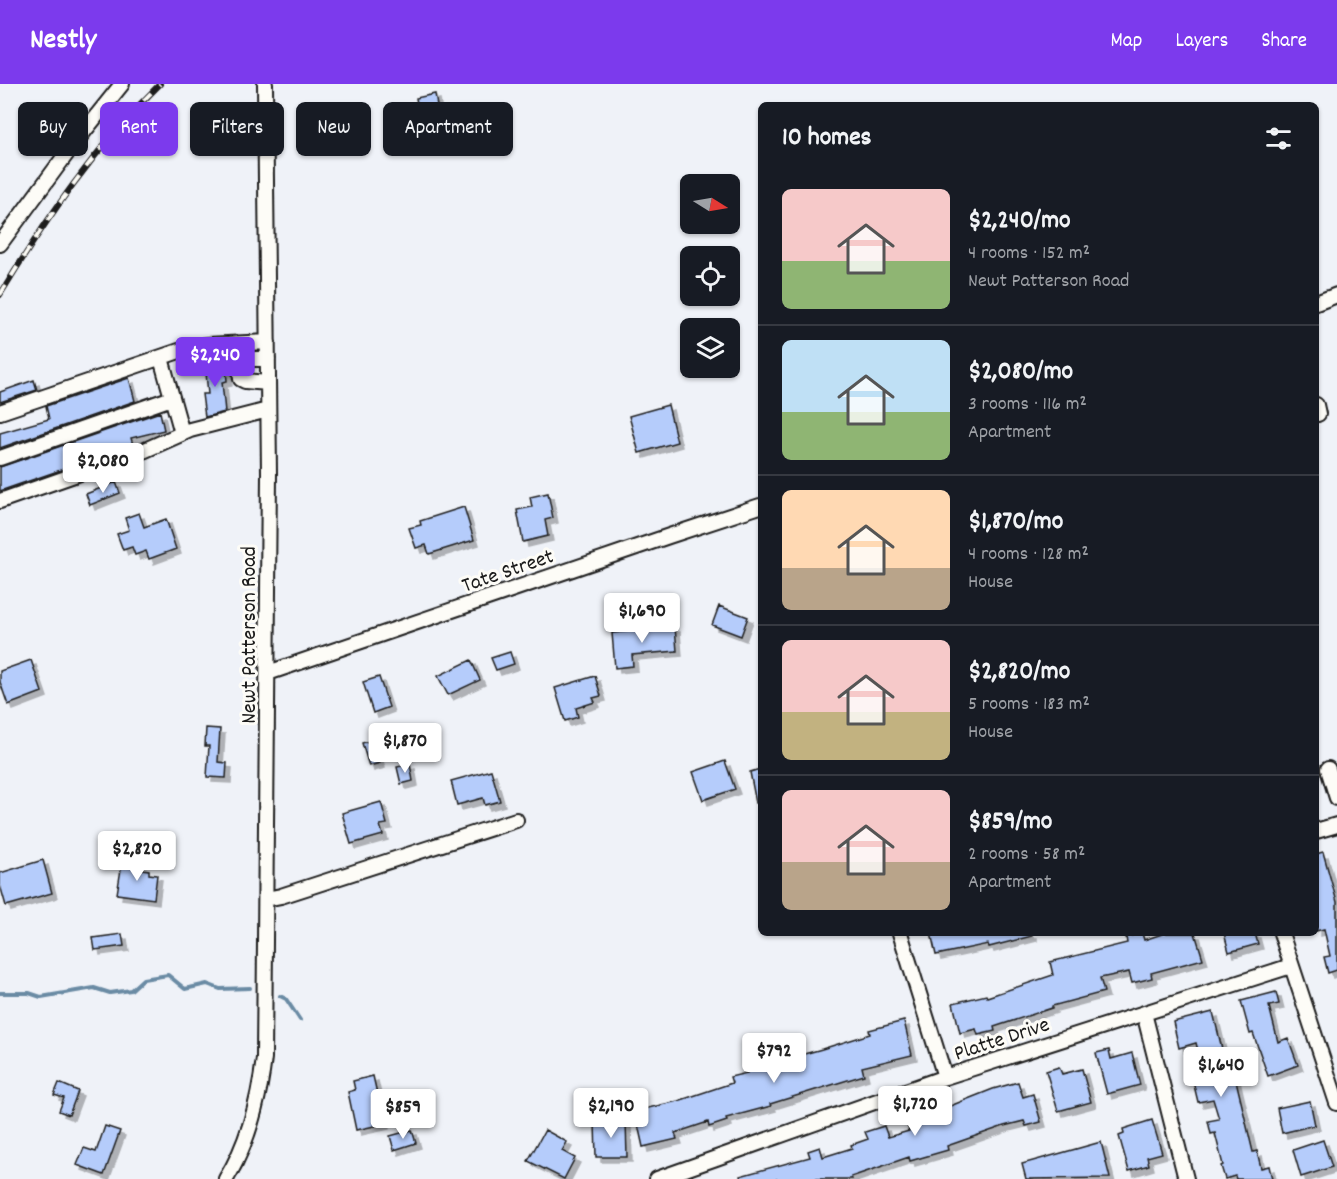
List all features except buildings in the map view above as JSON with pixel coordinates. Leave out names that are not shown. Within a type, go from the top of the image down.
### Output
[{"type":"street","points":[[0,244],[70,149],[122,84]]},
{"type":"street","name":"Newt Patterson Road","points":[[226,1179],[246,1137],[260,1095],[264,1058],[268,673],[265,84]]},
{"type":"street","points":[[1319,302],[1337,295]]},
{"type":"street","points":[[0,412],[182,350],[207,345],[268,342]]},
{"type":"street","points":[[160,358],[182,434]]},
{"type":"street","points":[[268,359],[241,359],[239,361],[241,379],[268,383]]},
{"type":"street","points":[[0,458],[172,398]]},
{"type":"street","points":[[0,501],[143,451],[182,434],[268,410]]},
{"type":"street","name":"Tate Street","points":[[268,673],[669,536],[758,510]]},
{"type":"street","points":[[1328,769],[1337,798]]},
{"type":"street","points":[[266,899],[516,820]]},
{"type":"street","points":[[1319,830],[1337,825]]},
{"type":"street","points":[[901,936],[945,1077]]},
{"type":"street","points":[[1282,936],[1337,1103]]},
{"type":"street","name":"Platte Drive","points":[[657,1179],[945,1077],[1291,966]]},
{"type":"street","points":[[1143,1013],[1186,1179]]},
{"type":"waterway","points":[[0,993],[29,993],[41,997],[94,988],[110,993],[131,990],[143,979],[168,975],[185,989],[207,984],[220,989],[250,988]]},
{"type":"waterway","points":[[280,996],[286,999],[300,1020]]},
{"type":"railway","points":[[0,295],[73,184],[114,132],[160,84]]}]
